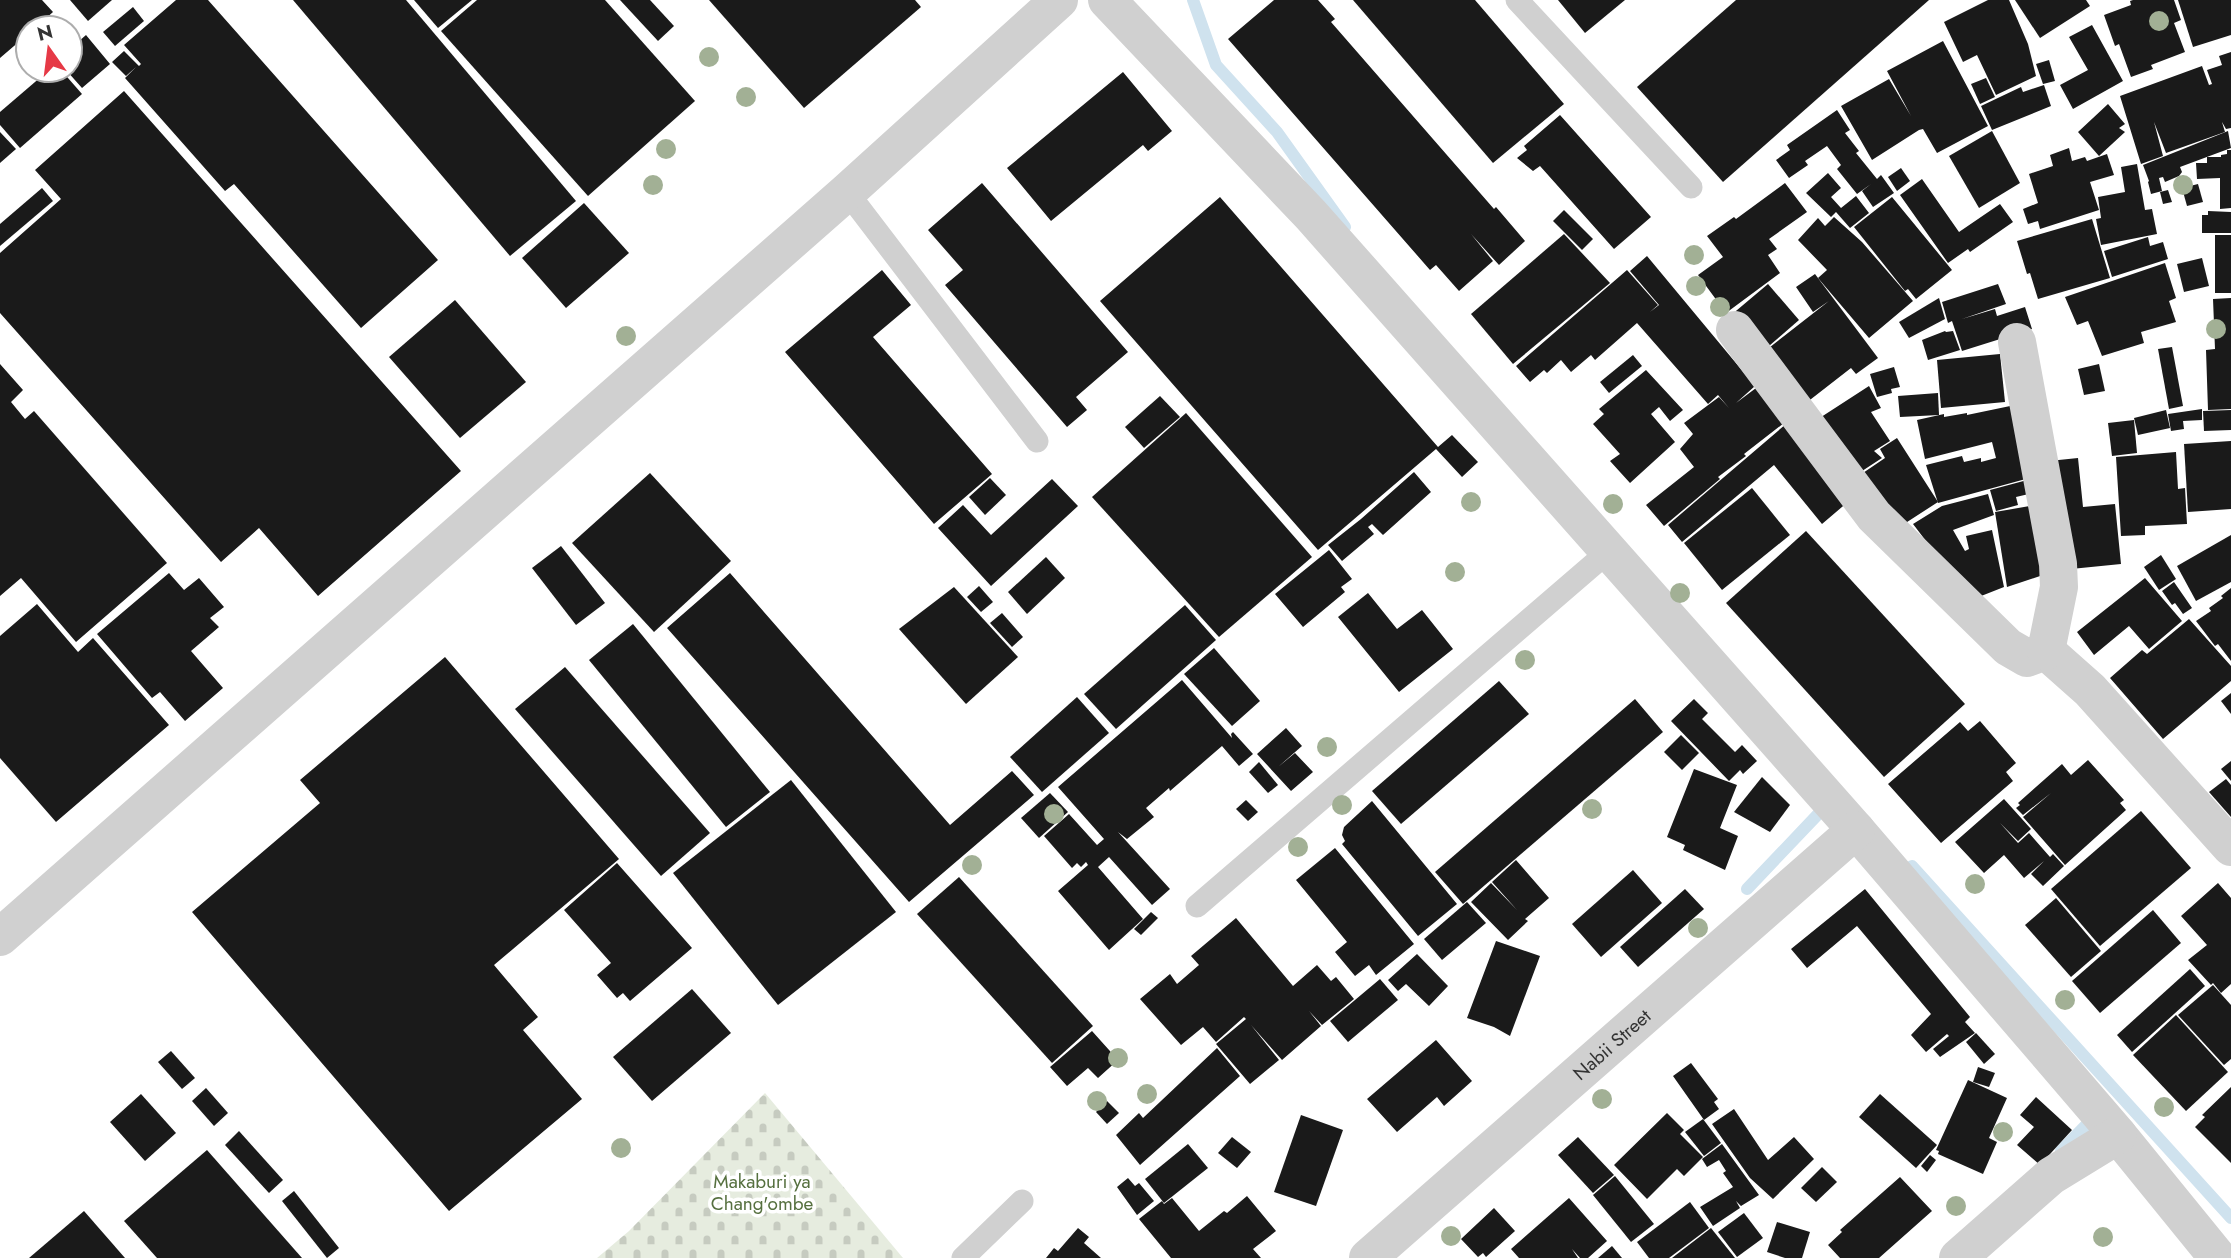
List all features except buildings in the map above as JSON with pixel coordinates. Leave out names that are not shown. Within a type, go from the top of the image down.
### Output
[{"type":"street","points":[[0,937],[847,192],[1059,0]]},
{"type":"street","points":[[1107,0],[1311,215],[1856,830],[2118,1135],[2218,1258]]},
{"type":"street","points":[[1735,330],[1874,516],[2008,647],[2027,658],[2046,651]]},
{"type":"street","points":[[2017,342],[2058,564],[2059,587],[2046,651]]},
{"type":"street","points":[[2046,651],[2091,691],[2231,848]]},
{"type":"street","name":"Nabii Street","points":[[1368,1258],[1856,830]]},
{"type":"street","points":[[1958,1258],[2051,1176],[2118,1135]]},
{"type":"lane","points":[[1517,0],[1690,187]]},
{"type":"lane","points":[[847,192],[1037,441]]},
{"type":"lane","points":[[1197,906],[1609,551]]},
{"type":"lane","points":[[963,1258],[1022,1201]]},
{"type":"green space","name":"Makaburi ya Chang'ombe","points":[[765,1093],[903,1258],[597,1258],[629,1231]]},
{"type":"waterway","points":[[1193,0],[1216,65],[1277,132],[1345,227]]},
{"type":"waterway","points":[[1747,889],[1823,809],[1819,805]]},
{"type":"waterway","points":[[1912,866],[2231,1218]]},
{"type":"waterway","points":[[2061,1151],[2092,1119],[2090,1116]]}]
